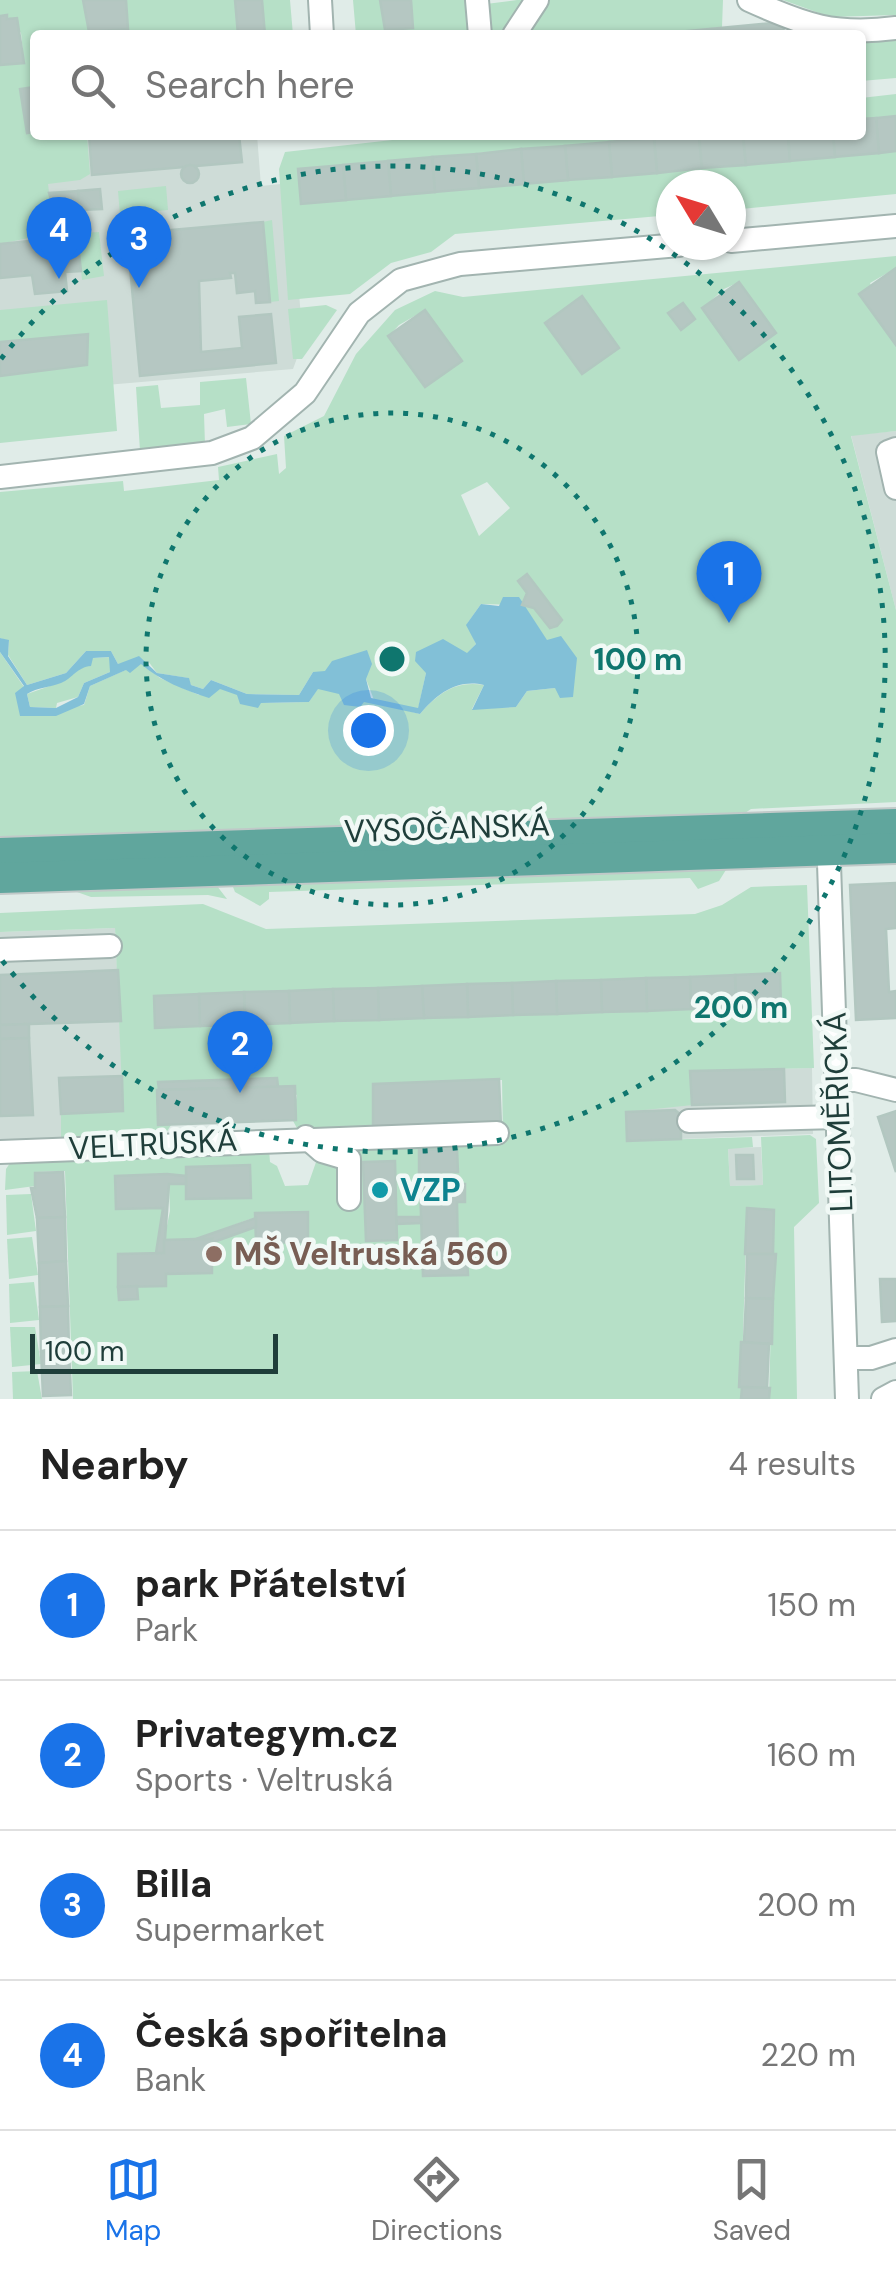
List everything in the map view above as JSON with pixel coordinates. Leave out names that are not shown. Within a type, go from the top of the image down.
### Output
[{"type":"main road","name":"VYSOČANSKÁ","points":[[0,878],[828,838],[896,824]]},
{"type":"main road","name":"VYSOČANSKÁ","points":[[0,854],[828,838],[896,848]]},
{"type":"street","points":[[320,0],[322,30]]},
{"type":"street","points":[[477,0],[480,30]]},
{"type":"street","points":[[517,30],[537,0]]},
{"type":"street","points":[[748,0],[829,30]]},
{"type":"street","points":[[866,30],[896,28]]},
{"type":"street","points":[[746,239],[896,226]]},
{"type":"street","points":[[0,477],[212,453],[252,438],[306,393],[359,312],[400,280],[460,264],[656,247]]},
{"type":"street","points":[[896,449],[888,452],[896,488]]},
{"type":"street","name":"LITOMĚŘICKÁ","points":[[828,838],[847,1399]]},
{"type":"street","points":[[0,950],[110,946]]},
{"type":"street","points":[[837,1080],[856,1080],[896,1090]]},
{"type":"street","points":[[688,1121],[838,1117]]},
{"type":"street","name":"VELTRUSKÁ","points":[[0,1152],[306,1137],[497,1133]]},
{"type":"street","points":[[306,1137],[322,1150],[349,1160],[348,1198]]},
{"type":"street","points":[[847,1358],[871,1358],[896,1350]]},
{"type":"street","points":[[883,1399],[896,1392]]},
{"type":"shaded area","points":[[77,140],[257,140],[261,186],[290,183],[303,342],[293,369],[106,385],[98,314],[0,324],[0,212],[35,162]]},
{"type":"shaded area","points":[[896,431],[896,610],[851,435]]},
{"type":"shaded area","points":[[115,928],[124,1112],[62,1114],[61,1138],[0,1140],[0,932]]},
{"type":"shaded area","points":[[812,1068],[813,1134],[627,1141],[625,1112],[690,1085],[690,1071]]},
{"type":"shaded area","points":[[761,1147],[763,1185],[730,1186],[728,1148]]},
{"type":"green space","points":[[0,0],[83,0],[89,30],[30,30],[30,88],[20,89],[30,140],[87,140],[90,174],[80,180],[48,184],[50,200],[54,201],[55,225],[77,214],[84,233],[99,232],[104,276],[82,280],[78,238],[39,240],[38,236],[0,244],[0,65],[24,62],[21,33],[7,16],[0,16]]},
{"type":"green space","points":[[126,0],[235,0],[238,30],[124,30],[128,29]]},
{"type":"green space","points":[[262,0],[290,0],[293,30],[265,30]]},
{"type":"green space","points":[[353,0],[382,0],[386,30],[356,30]]},
{"type":"green space","points":[[411,0],[485,0],[486,4],[517,0],[723,0],[722,27],[696,30],[484,30],[474,26],[471,30],[386,30],[413,27]]},
{"type":"green space","points":[[783,0],[896,0],[896,15],[830,17]]},
{"type":"green space","points":[[896,38],[896,78],[866,81],[866,40]]},
{"type":"green space","points":[[896,94],[896,116],[866,119],[866,97]]},
{"type":"green space","points":[[392,140],[627,140],[298,169],[301,204],[656,172],[656,216],[455,234],[431,252],[391,263],[350,294],[288,300],[279,169],[285,152]]},
{"type":"green space","points":[[896,151],[896,194],[746,209],[746,170],[683,170]]},
{"type":"green space","points":[[166,186],[168,210],[120,215],[118,191]]},
{"type":"green space","points":[[272,220],[279,301],[270,302],[263,222]]},
{"type":"green space","points":[[896,256],[896,268],[870,283],[896,345],[896,431],[851,436],[896,610],[896,802],[751,809],[736,819],[0,843],[0,652],[24,687],[31,713],[84,705],[90,686],[141,663],[160,678],[199,695],[220,688],[261,703],[309,702],[318,688],[420,714],[441,694],[465,684],[484,685],[472,709],[516,707],[527,691],[555,688],[547,641],[522,605],[481,604],[467,624],[476,644],[467,654],[426,673],[418,709],[374,700],[366,679],[313,672],[299,695],[247,694],[211,680],[203,689],[191,685],[188,678],[157,673],[148,661],[118,664],[111,651],[86,651],[66,673],[27,685],[8,655],[9,641],[0,638],[0,492],[123,481],[124,491],[219,480],[218,467],[277,454],[279,474],[286,468],[284,436],[324,416],[356,354],[395,310],[435,291],[463,297]],"holes":[[[739,282],[776,333],[739,359],[702,309],[724,289]],[[425,310],[461,361],[425,387],[388,337],[399,325]],[[487,482],[510,508],[479,536],[461,495]]]},
{"type":"green space","points":[[107,300],[117,431],[0,443],[0,376],[87,365],[87,334],[0,342],[0,310]]},
{"type":"green space","points":[[326,305],[337,310],[302,359],[293,359],[288,309]]},
{"type":"green space","points":[[246,378],[251,424],[227,427],[225,409],[204,414],[205,445],[140,451],[136,387],[158,385],[161,408],[200,405],[200,382]]},
{"type":"green space","points":[[110,657],[110,672],[84,683],[78,697],[57,703],[56,708],[30,707],[27,694],[64,681],[93,658]]},
{"type":"green space","points":[[729,865],[719,881],[698,889],[690,878],[269,892],[269,899],[260,906],[235,892],[231,882]]},
{"type":"green space","points":[[203,880],[217,886],[227,899],[208,895],[91,897],[77,892],[114,883]]},
{"type":"green space","points":[[807,885],[814,1068],[691,1071],[693,1105],[625,1112],[627,1141],[752,1137],[753,1147],[728,1149],[730,1186],[763,1185],[761,1137],[810,1135],[816,1139],[819,1203],[794,1227],[797,1399],[769,1399],[774,1210],[747,1208],[741,1399],[73,1399],[65,1171],[35,1172],[35,1186],[5,1190],[10,1163],[269,1149],[270,1162],[277,1166],[285,1186],[308,1185],[322,1145],[503,1139],[502,1080],[373,1084],[373,1129],[298,1130],[292,1119],[297,1095],[278,1087],[277,1078],[159,1082],[158,1125],[171,1125],[166,1133],[61,1138],[61,1114],[123,1112],[115,928],[0,932],[0,913],[203,904],[266,929],[695,914],[722,905],[751,887]],"holes":[[[779,973],[780,1006],[156,1028],[155,996]],[[457,1149],[458,1172],[427,1173],[428,1185],[465,1185],[465,1202],[457,1202],[458,1257],[467,1257],[468,1274],[421,1223],[397,1224],[397,1240],[366,1241],[364,1162],[395,1161],[396,1217],[421,1217],[419,1150]],[[186,1167],[250,1198],[187,1199],[186,1184],[169,1184],[170,1211],[164,1240],[196,1239],[250,1219],[308,1213],[307,1242],[257,1243],[256,1227],[211,1243],[212,1273],[166,1274],[137,1286],[138,1299],[119,1300],[118,1254],[156,1253],[163,1208],[116,1209],[115,1176],[186,1176]]]},
{"type":"green space","points":[[31,1194],[36,1231],[7,1235],[6,1195]]},
{"type":"green space","points":[[32,1237],[38,1275],[9,1279],[7,1239]]},
{"type":"green space","points":[[34,1282],[39,1320],[10,1323],[9,1284]]},
{"type":"green space","points":[[10,1327],[35,1327],[41,1364],[12,1367]]},
{"type":"green space","points":[[37,1371],[42,1399],[13,1399],[12,1372]]},
{"type":"water","points":[[503,597],[519,597],[547,640],[561,636],[577,658],[573,697],[560,698],[555,688],[527,691],[516,707],[472,710],[484,685],[465,684],[441,694],[420,714],[364,702],[360,707],[344,705],[339,694],[318,689],[309,702],[261,703],[258,708],[240,704],[237,695],[220,689],[209,698],[191,692],[165,680],[141,664],[130,673],[126,670],[90,686],[84,704],[56,716],[20,716],[15,693],[24,686],[0,652],[0,638],[9,640],[8,656],[27,685],[66,673],[86,651],[111,651],[118,664],[139,656],[157,673],[189,678],[191,685],[203,689],[211,680],[247,694],[299,695],[313,672],[325,671],[332,661],[367,650],[372,664],[366,679],[371,698],[418,708],[426,673],[415,661],[416,652],[443,639],[467,653],[476,644],[466,625],[481,604],[499,606]],"holes":[[[109,657],[110,672],[84,683],[78,697],[56,708],[30,707],[27,694],[65,681],[91,666],[93,658]]]},
{"type":"building","points":[[83,0],[126,0],[128,29],[89,30]]},
{"type":"building","points":[[235,0],[262,0],[265,30],[238,30]]},
{"type":"building","points":[[380,0],[411,0],[413,28],[385,30]]},
{"type":"building","points":[[7,15],[7,19],[17,18],[24,63],[0,65],[0,16]]},
{"type":"building","points":[[783,22],[784,30],[698,30]]},
{"type":"building","points":[[30,88],[30,133],[27,133],[20,89]]},
{"type":"building","points":[[896,116],[896,151],[879,153],[876,118]]},
{"type":"building","points":[[876,118],[879,153],[835,157],[833,140],[866,140],[866,119]]},
{"type":"building","points":[[89,140],[240,140],[242,162],[92,175]]},
{"type":"building","points":[[654,140],[699,140],[702,168],[657,170]]},
{"type":"building","points":[[654,140],[656,173],[612,177],[609,142]]},
{"type":"building","points":[[699,140],[744,140],[746,165],[702,168]]},
{"type":"building","points":[[744,140],[788,140],[790,161],[746,165]]},
{"type":"building","points":[[788,140],[833,140],[835,157],[790,161]]},
{"type":"building","points":[[609,142],[612,177],[568,180],[565,146]]},
{"type":"building","points":[[565,146],[568,180],[524,184],[521,149]]},
{"type":"building","points":[[521,149],[524,184],[479,188],[476,154]]},
{"type":"building","points":[[476,154],[479,188],[435,192],[432,157]]},
{"type":"building","points":[[432,157],[435,192],[391,196],[388,161]]},
{"type":"building","points":[[388,161],[391,196],[346,200],[343,165]]},
{"type":"building","points":[[190,165],[199,174],[190,183],[181,174]]},
{"type":"building","points":[[343,165],[346,200],[301,204],[298,169]]},
{"type":"building","points":[[100,189],[102,209],[79,210],[78,191]]},
{"type":"building","points":[[78,191],[79,210],[55,213],[49,193]]},
{"type":"building","points":[[263,222],[270,302],[256,303],[255,291],[237,293],[235,273],[230,273],[231,278],[199,281],[201,352],[242,348],[239,317],[271,314],[276,363],[140,376],[127,234]]},
{"type":"building","points":[[77,236],[81,271],[65,272],[67,291],[35,294],[32,275],[0,278],[0,244]]},
{"type":"building","points":[[896,268],[896,345],[859,294]]},
{"type":"building","points":[[739,282],[776,333],[739,360],[702,308]]},
{"type":"building","points":[[582,296],[619,348],[582,374],[545,323]]},
{"type":"building","points":[[683,303],[695,319],[681,330],[668,313]]},
{"type":"building","points":[[425,310],[462,361],[425,387],[388,336]]},
{"type":"building","points":[[88,334],[87,365],[0,376],[0,342]]},
{"type":"building","points":[[527,574],[562,620],[557,626],[550,628],[534,608],[522,605],[527,593],[518,581]]},
{"type":"building","points":[[896,883],[896,928],[886,929],[889,992],[896,991],[896,1018],[856,1020],[850,885]]},
{"type":"building","points":[[118,970],[121,1021],[0,1025],[0,975]]},
{"type":"building","points":[[780,973],[781,1006],[736,1008],[735,975]]},
{"type":"building","points":[[735,975],[736,1008],[691,1009],[690,977]]},
{"type":"building","points":[[690,977],[691,1009],[647,1011],[646,978]]},
{"type":"building","points":[[646,978],[647,1011],[602,1012],[601,980]]},
{"type":"building","points":[[601,980],[602,1012],[557,1014],[556,981]]},
{"type":"building","points":[[556,981],[557,1014],[513,1015],[512,983]]},
{"type":"building","points":[[512,983],[513,1015],[468,1017],[467,984]]},
{"type":"building","points":[[467,984],[468,1017],[424,1018],[422,986]]},
{"type":"building","points":[[422,986],[424,1018],[379,1020],[378,988]]},
{"type":"building","points":[[378,988],[379,1020],[334,1021],[333,989]]},
{"type":"building","points":[[333,989],[334,1021],[290,1023],[289,991]]},
{"type":"building","points":[[289,991],[290,1023],[245,1025],[244,992]]},
{"type":"building","points":[[244,992],[245,1025],[200,1026],[199,994]]},
{"type":"building","points":[[199,994],[200,1026],[155,1028],[154,996]]},
{"type":"building","points":[[29,1024],[29,1038],[0,1039],[0,1025]]},
{"type":"building","points":[[29,1038],[33,1115],[0,1116],[0,1039]]},
{"type":"building","points":[[784,1069],[785,1102],[692,1105],[690,1071]]},
{"type":"building","points":[[122,1076],[123,1111],[61,1114],[59,1078]]},
{"type":"building","points":[[277,1078],[278,1087],[159,1090],[158,1082]]},
{"type":"building","points":[[499,1079],[501,1126],[373,1129],[373,1084]]},
{"type":"building","points":[[295,1086],[296,1120],[158,1125],[157,1090]]},
{"type":"building","points":[[675,1110],[681,1115],[681,1139],[627,1141],[626,1112]]},
{"type":"building","points":[[896,1111],[896,1172],[878,1117]]},
{"type":"building","points":[[457,1149],[458,1172],[419,1173],[419,1150]]},
{"type":"building","points":[[736,1155],[753,1155],[754,1179],[737,1179]]},
{"type":"building","name":"VZP","points":[[395,1161],[397,1240],[366,1241],[363,1162]]},
{"type":"building","points":[[250,1165],[251,1198],[186,1199],[186,1167]]},
{"type":"building","points":[[63,1172],[65,1217],[37,1218],[31,1188],[35,1188],[35,1173]]},
{"type":"building","points":[[115,1176],[186,1176],[186,1184],[169,1184],[164,1253],[156,1253],[163,1208],[116,1209]]},
{"type":"building","points":[[465,1184],[465,1202],[457,1202],[458,1257],[467,1257],[468,1275],[423,1276],[420,1185]]},
{"type":"building","points":[[747,1208],[774,1210],[773,1254],[745,1254]]},
{"type":"building","points":[[308,1212],[308,1242],[256,1243],[255,1213]]},
{"type":"building","points":[[65,1217],[66,1261],[39,1263],[37,1218]]},
{"type":"building","points":[[396,1217],[421,1217],[421,1223],[397,1224]]},
{"type":"building","points":[[256,1218],[256,1227],[211,1243],[212,1239],[196,1239]]},
{"type":"building","points":[[212,1239],[212,1273],[166,1274],[166,1286],[118,1287],[118,1254],[164,1253],[164,1240]]},
{"type":"building","points":[[747,1254],[776,1254],[773,1299],[746,1298]]},
{"type":"building","points":[[66,1261],[68,1306],[40,1307],[39,1263]]},
{"type":"building","points":[[880,1279],[896,1279],[896,1321],[882,1322]]},
{"type":"building","points":[[137,1286],[138,1299],[119,1300],[118,1287]]},
{"type":"building","points":[[746,1298],[773,1299],[772,1344],[744,1342]]},
{"type":"building","points":[[68,1306],[69,1351],[41,1352],[40,1307]]},
{"type":"building","points":[[741,1342],[769,1344],[767,1388],[739,1387]]},
{"type":"building","points":[[69,1351],[71,1395],[43,1396],[41,1352]]},
{"type":"building","points":[[742,1387],[770,1388],[769,1399],[741,1399]]},
{"type":"place","name":"Česká spořitelna","points":[[59,279]]},
{"type":"place","name":"Billa","points":[[139,288]]},
{"type":"place","name":"park Přátelství","points":[[729,623]]},
{"type":"place","name":"Privategym.cz","points":[[240,1093]]},
{"type":"place","name":"VZP","points":[[380,1190]]},
{"type":"place","name":"MŠ Veltruská 560","points":[[214,1254]]}]
